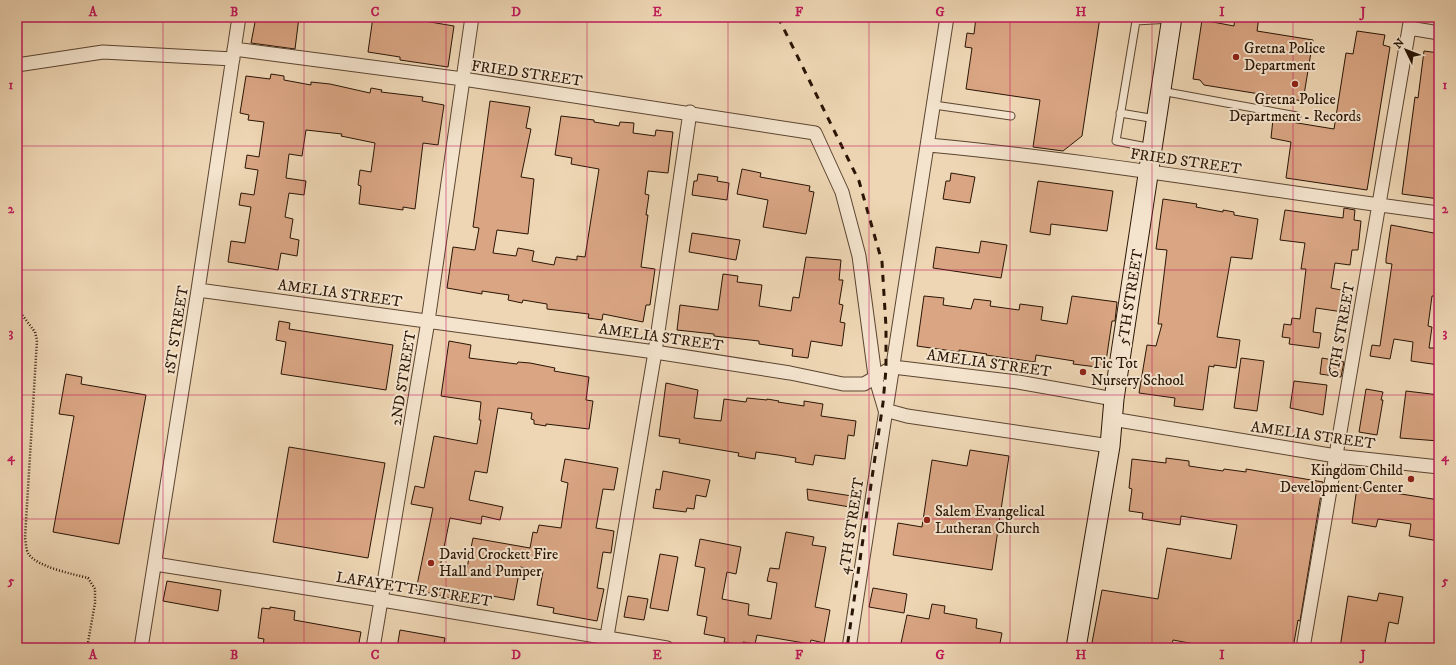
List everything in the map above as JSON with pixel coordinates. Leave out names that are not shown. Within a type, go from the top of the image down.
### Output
[{"type":"main road","name":"5TH STREET","points":[[1076,648],[1110,446],[1114,399],[1171,18]]},
{"type":"street","name":"1ST STREET","points":[[141,648],[198,290],[239,17]]},
{"type":"street","name":"2ND STREET","points":[[373,648],[428,322],[472,17]]},
{"type":"street","name":"4TH STREET","points":[[849,648],[947,17]]},
{"type":"street","points":[[1410,23],[1439,32]]},
{"type":"street","name":"6TH STREET","points":[[1303,648],[1410,23]]},
{"type":"street","name":"FRIED STREET","points":[[17,65],[103,52],[234,54],[463,79],[815,132],[842,192],[859,256],[875,376]]},
{"type":"street","points":[[606,643],[655,352],[690,112]]},
{"type":"street","name":"FRIED STREET","points":[[928,145],[974,149],[1149,172],[1439,213]]},
{"type":"street","name":"AMELIA STREET","points":[[198,290],[655,352],[790,373],[843,384],[864,384],[875,376],[893,367],[1018,382],[1114,399]]},
{"type":"street","points":[[875,376],[885,410],[907,416],[1110,446]]},
{"type":"street","name":"AMELIA STREET","points":[[1112,419],[1336,456],[1439,467]]},
{"type":"street","name":"LAFAYETTE STREET","points":[[155,564],[382,600],[606,643],[667,648]]},
{"type":"lane","points":[[1152,148],[1116,141],[1120,113],[1136,21],[1171,18]]},
{"type":"lane","points":[[1160,91],[1297,116]]},
{"type":"lane","points":[[934,105],[1011,116]]},
{"type":"lane","points":[[1120,113],[1157,119]]},
{"type":"path","points":[[17,308],[35,332],[37,340],[25,538],[28,553],[36,560],[53,568],[88,578],[95,589],[95,603],[87,648]]},
{"type":"building","points":[[256,17],[299,17],[295,49],[251,43]]},
{"type":"building","points":[[373,17],[400,17],[454,26],[448,67],[400,60],[400,57],[368,52]]},
{"type":"building","points":[[976,17],[1100,17],[1082,136],[1063,151],[1033,147],[1040,100],[966,89],[972,48],[965,47],[967,33],[974,34]]},
{"type":"building","points":[[1235,17],[1259,17],[1257,31],[1313,40],[1303,101],[1204,85],[1200,80],[1193,79],[1202,20],[1234,26]]},
{"type":"building","points":[[1357,31],[1385,35],[1383,45],[1390,47],[1367,190],[1286,178],[1291,142],[1271,138],[1273,119],[1334,129],[1346,53],[1353,54]]},
{"type":"building","points":[[1424,51],[1439,53],[1439,72],[1435,100],[1439,100],[1439,199],[1402,194],[1415,97],[1418,98]]},
{"type":"building","points":[[271,74],[284,76],[284,80],[311,85],[311,82],[330,84],[370,93],[371,88],[382,90],[381,92],[423,97],[422,101],[444,105],[438,145],[423,143],[415,209],[403,207],[403,210],[359,204],[361,186],[358,185],[360,170],[371,172],[375,143],[341,136],[342,134],[306,130],[302,156],[289,154],[286,178],[306,181],[304,195],[289,193],[285,217],[293,219],[290,238],[299,240],[297,256],[281,253],[278,270],[228,262],[231,241],[245,243],[251,207],[239,205],[241,193],[254,195],[258,170],[245,168],[247,155],[259,157],[264,122],[248,120],[249,115],[240,113],[246,76],[270,79]]},
{"type":"building","points":[[490,101],[530,107],[526,128],[531,129],[521,177],[534,179],[528,234],[497,230],[493,253],[516,256],[518,248],[534,251],[532,261],[554,265],[556,257],[577,260],[577,256],[585,257],[599,169],[571,164],[572,158],[555,155],[561,116],[594,120],[594,122],[619,126],[620,122],[634,123],[633,133],[655,136],[656,130],[673,132],[668,173],[648,171],[645,194],[649,195],[646,215],[648,215],[641,267],[655,269],[650,305],[646,305],[643,322],[603,314],[602,320],[588,318],[589,314],[547,309],[547,304],[523,300],[522,303],[508,300],[509,295],[482,291],[482,294],[447,288],[453,247],[475,250],[479,228],[473,227]]},
{"type":"building","points":[[742,169],[761,173],[760,177],[810,186],[809,191],[814,192],[806,234],[763,227],[768,200],[737,194]]},
{"type":"building","points":[[951,173],[975,177],[970,203],[943,199],[946,181],[950,181]]},
{"type":"building","points":[[698,174],[718,177],[717,181],[729,183],[727,200],[692,195],[694,181],[697,181]]},
{"type":"building","points":[[1038,181],[1113,191],[1107,231],[1051,224],[1050,235],[1030,232]]},
{"type":"building","points":[[1163,199],[1197,204],[1196,207],[1223,212],[1223,210],[1234,212],[1234,215],[1258,219],[1252,259],[1231,257],[1217,337],[1240,340],[1236,368],[1214,365],[1214,367],[1209,366],[1203,410],[1174,406],[1175,398],[1139,393],[1147,345],[1156,346],[1162,324],[1158,324],[1167,250],[1156,249]]},
{"type":"building","points":[[1344,208],[1355,210],[1354,220],[1361,221],[1358,250],[1352,250],[1350,265],[1335,263],[1331,288],[1346,291],[1343,312],[1316,308],[1313,332],[1321,333],[1319,348],[1289,344],[1290,338],[1282,337],[1284,324],[1291,325],[1292,318],[1300,319],[1306,269],[1301,269],[1305,243],[1280,240],[1285,210],[1343,218]]},
{"type":"building","points":[[1391,225],[1439,234],[1438,296],[1432,296],[1428,326],[1432,327],[1429,348],[1439,348],[1439,365],[1411,361],[1413,342],[1394,339],[1390,359],[1370,356],[1372,345],[1380,346],[1392,264],[1386,263]]},
{"type":"building","points":[[692,233],[740,240],[736,260],[689,252]]},
{"type":"building","points":[[981,241],[1007,245],[1001,278],[933,268],[936,247],[979,253]]},
{"type":"building","points":[[806,257],[841,260],[839,280],[843,280],[839,304],[843,305],[840,322],[845,323],[842,346],[811,341],[808,358],[792,356],[793,349],[759,344],[759,341],[677,330],[680,305],[718,310],[723,274],[738,276],[737,282],[762,285],[759,306],[791,311],[793,297],[799,298]]},
{"type":"building","points":[[924,296],[944,298],[943,305],[971,309],[974,299],[991,301],[990,306],[1019,310],[1020,304],[1043,307],[1041,320],[1067,324],[1072,296],[1117,302],[1115,321],[1112,321],[1105,368],[1073,364],[1074,361],[1036,355],[1035,362],[959,350],[959,352],[917,346]]},
{"type":"building","points":[[279,321],[290,323],[289,329],[393,345],[386,390],[281,374],[286,342],[276,340]]},
{"type":"building","points":[[449,341],[471,345],[469,358],[517,364],[518,362],[530,363],[555,368],[554,371],[589,377],[586,400],[593,401],[589,429],[534,424],[534,420],[531,419],[532,413],[498,408],[487,473],[475,471],[469,500],[503,507],[500,520],[482,516],[481,524],[450,518],[440,567],[464,570],[467,568],[473,538],[530,548],[533,532],[537,533],[539,525],[561,528],[568,483],[561,481],[565,459],[618,468],[614,490],[603,489],[596,528],[614,531],[611,553],[603,552],[597,588],[604,589],[597,621],[553,613],[554,608],[537,605],[543,571],[520,567],[514,600],[481,594],[480,598],[460,595],[459,600],[416,590],[433,508],[411,504],[415,486],[424,488],[434,436],[477,444],[481,420],[479,420],[481,402],[441,396]]},
{"type":"building","points":[[1241,358],[1264,361],[1257,411],[1234,408]]},
{"type":"building","points":[[1322,358],[1344,362],[1341,377],[1320,374]]},
{"type":"building","points":[[66,374],[82,377],[81,384],[146,395],[119,544],[53,532],[74,416],[59,414]]},
{"type":"building","points":[[1294,381],[1327,385],[1323,415],[1290,408]]},
{"type":"building","points":[[666,383],[698,390],[694,418],[721,421],[724,399],[746,402],[747,398],[767,399],[804,406],[804,401],[823,404],[821,416],[856,421],[854,436],[848,435],[845,459],[815,455],[813,465],[795,462],[796,458],[778,455],[756,452],[755,459],[738,456],[739,453],[679,443],[680,439],[659,436]]},
{"type":"building","points":[[1366,389],[1383,392],[1377,435],[1359,432]]},
{"type":"building","points":[[1406,391],[1439,395],[1439,441],[1400,438]]},
{"type":"building","points":[[289,447],[385,463],[368,558],[273,542]]},
{"type":"building","points":[[970,450],[1009,456],[992,570],[893,555],[898,523],[922,527],[932,460],[967,466]]},
{"type":"building","points":[[1166,458],[1189,461],[1189,466],[1223,471],[1224,469],[1246,472],[1246,469],[1323,482],[1300,621],[1298,620],[1293,648],[1200,648],[1200,645],[1173,640],[1171,648],[1091,648],[1102,590],[1158,599],[1167,548],[1231,559],[1237,525],[1181,516],[1180,525],[1142,519],[1143,513],[1129,511],[1132,489],[1129,488],[1132,459],[1166,463]]},
{"type":"building","points":[[663,471],[710,480],[706,497],[696,495],[694,509],[687,508],[686,512],[653,508],[656,489],[660,490]]},
{"type":"building","points":[[1357,487],[1439,500],[1439,541],[1409,536],[1411,524],[1378,519],[1376,527],[1352,523]]},
{"type":"building","points":[[807,489],[852,496],[850,507],[808,500]]},
{"type":"building","points":[[786,532],[814,537],[812,545],[826,547],[815,607],[830,610],[824,643],[811,640],[810,644],[757,635],[755,644],[743,642],[742,645],[724,642],[725,638],[704,634],[707,617],[697,615],[705,568],[695,566],[700,539],[741,547],[736,574],[727,572],[722,599],[749,604],[748,615],[771,619],[777,583],[767,581],[770,568],[779,569]]},
{"type":"building","points":[[660,554],[678,557],[668,611],[650,608]]},
{"type":"building","points":[[167,581],[221,590],[218,611],[163,601]]},
{"type":"building","points":[[873,588],[907,594],[904,613],[869,607]]},
{"type":"building","points":[[1379,593],[1403,597],[1398,624],[1389,622],[1384,648],[1340,648],[1348,596],[1377,601]]},
{"type":"building","points":[[628,596],[648,599],[644,620],[624,617]]},
{"type":"building","points":[[932,604],[945,606],[944,613],[977,619],[976,628],[1002,633],[999,648],[900,648],[907,615],[929,619]]},
{"type":"building","points":[[270,607],[295,611],[294,620],[361,632],[358,648],[278,648],[263,645],[264,639],[258,638],[262,608],[270,609]]},
{"type":"building","points":[[400,630],[445,638],[443,648],[397,648]]},
{"type":"railway","points":[[778,17],[859,181],[882,262],[886,327],[886,369],[883,403],[847,648]]},
{"type":"place","name":"Gretna Police Department","points":[[1236,57]]},
{"type":"place","name":"Gretna Police Department - Records","points":[[1295,84]]},
{"type":"place","name":"Tic Tot Nursery School","points":[[1083,372]]},
{"type":"place","name":"Kingdom Child Development Center","points":[[1411,479]]},
{"type":"place","name":"Salem Evangelical Lutheran Church","points":[[927,520]]},
{"type":"place","name":"David Crockett Fire Hall and Pumper","points":[[431,563]]}]
